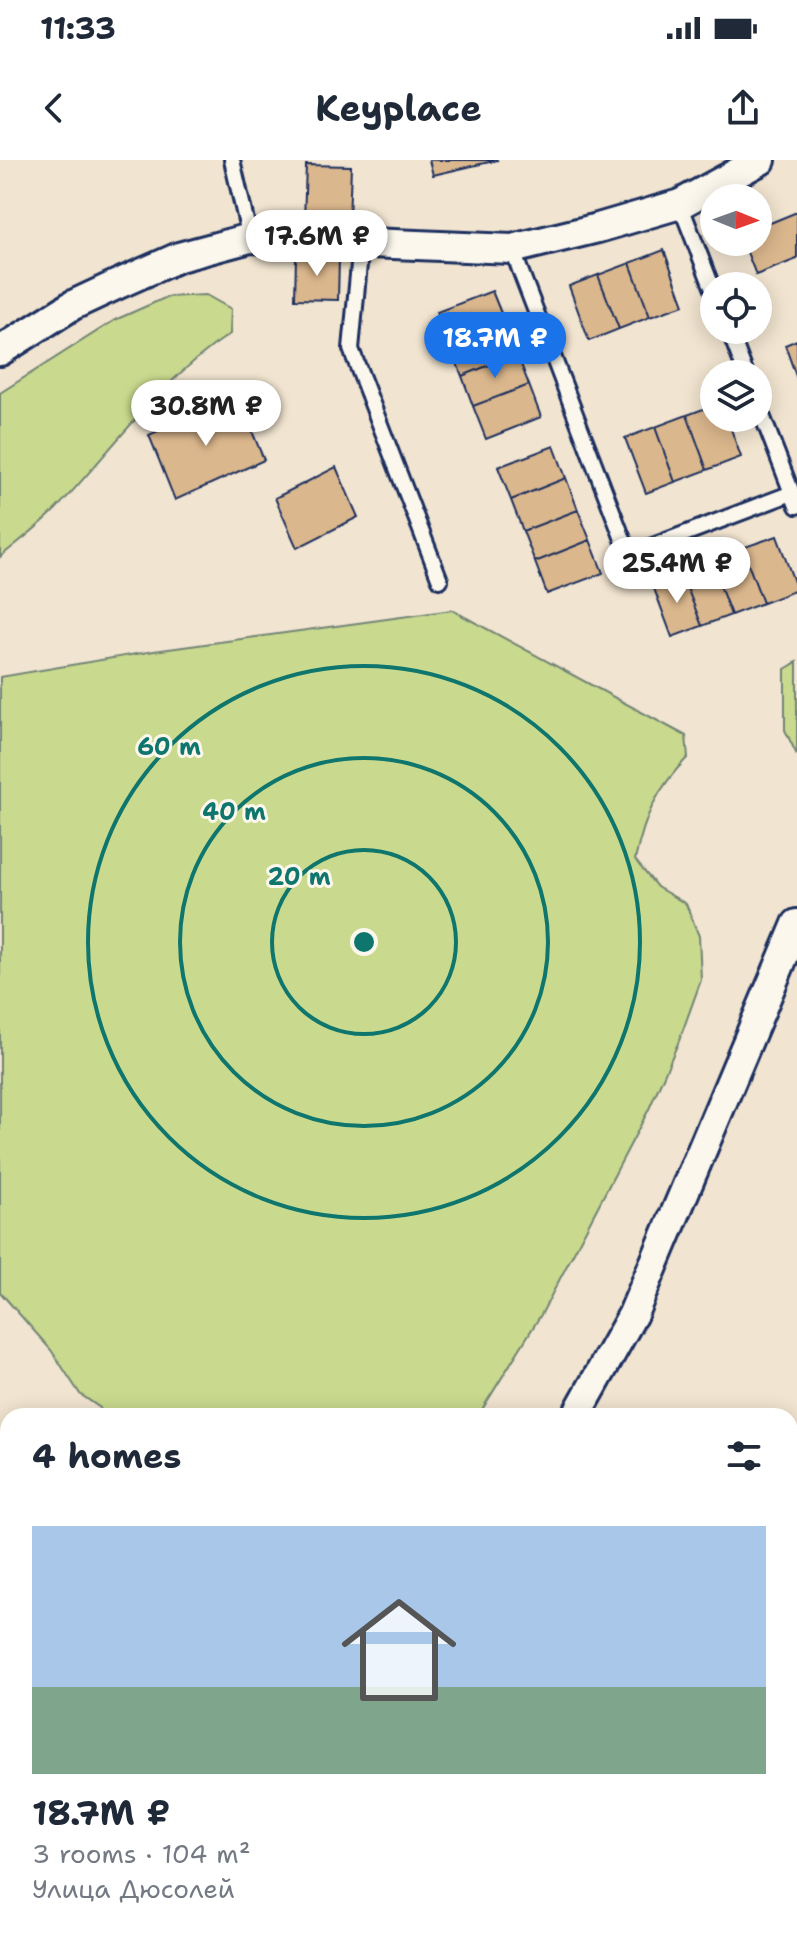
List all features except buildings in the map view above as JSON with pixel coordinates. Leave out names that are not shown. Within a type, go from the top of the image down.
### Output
[{"type":"street","points":[[0,351],[73,305],[118,284],[179,257],[250,238],[512,249],[680,204],[761,160]]},
{"type":"street","points":[[580,1408],[633,1314],[797,924]]},
{"type":"lane","points":[[232,160],[250,238]]},
{"type":"lane","points":[[680,204],[706,272]]},
{"type":"lane","points":[[351,242],[351,349],[440,580]]},
{"type":"lane","points":[[512,249],[629,555],[794,499],[768,432]]},
{"type":"green space","points":[[206,295],[231,309],[230,334],[160,393],[56,509],[0,557],[0,393],[115,320],[167,297]]},
{"type":"green space","points":[[452,610],[686,736],[688,757],[653,804],[635,860],[657,887],[686,904],[699,936],[701,980],[679,1041],[649,1109],[542,1313],[483,1408],[100,1408],[80,1394],[51,1350],[0,1292],[0,677],[154,651]]},
{"type":"green space","points":[[797,662],[797,755],[785,730],[785,669]]}]
